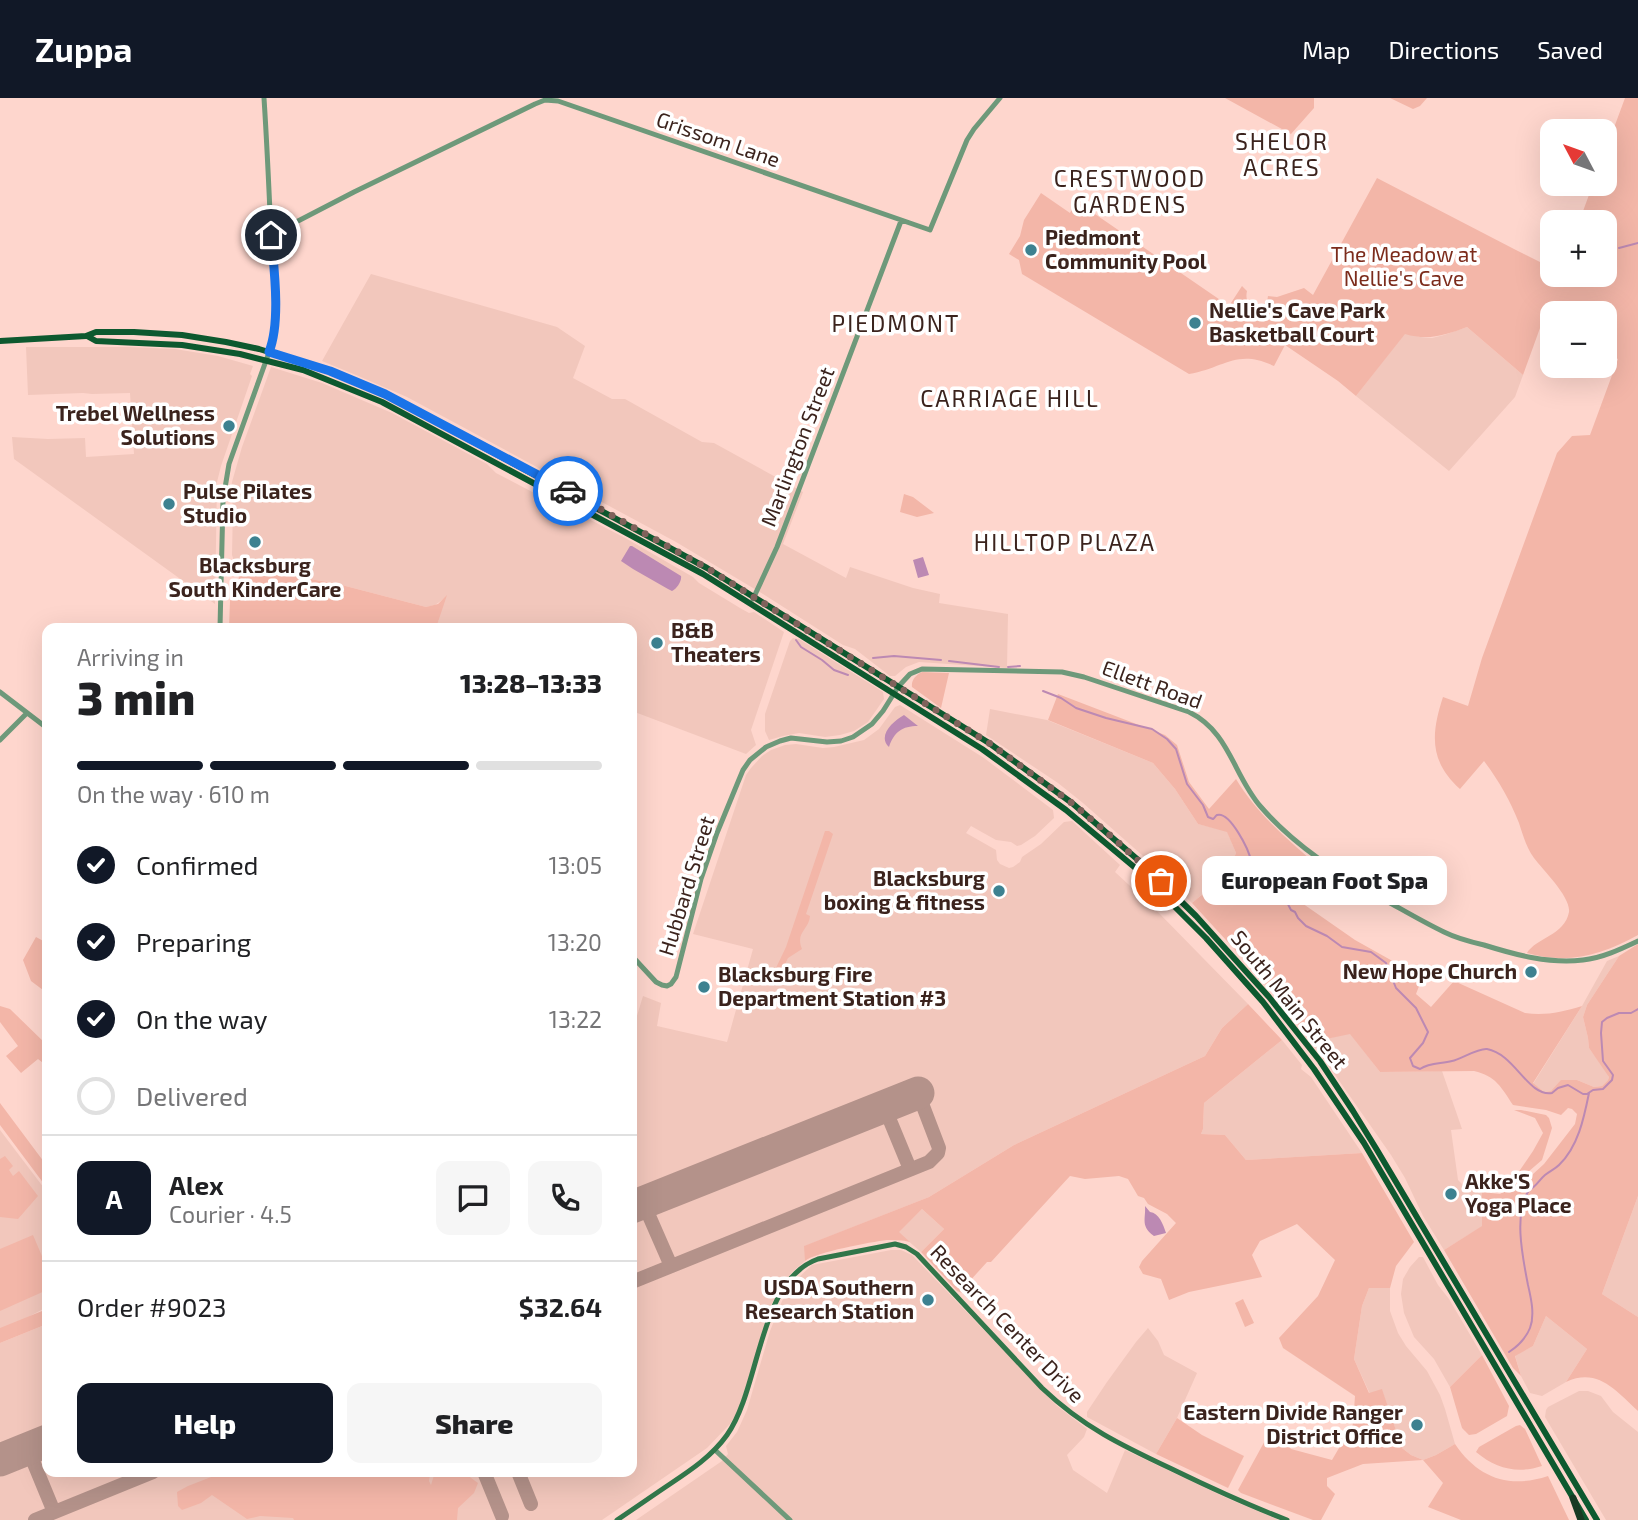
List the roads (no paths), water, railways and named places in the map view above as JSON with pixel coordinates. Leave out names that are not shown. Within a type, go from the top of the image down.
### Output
[{"type":"highway","points":[[1573,1499],[1581,1520]]},
{"type":"main road","name":"South Main Street","points":[[0,341],[86,336],[96,332],[164,334],[226,342],[269,352],[330,371],[366,386],[681,553],[896,690],[1007,766],[1088,827],[1139,871],[1266,1000],[1320,1061],[1353,1111],[1597,1520]]},
{"type":"main road","name":"South Main Street","points":[[86,336],[96,341],[182,345],[224,351],[266,360],[331,380],[392,407],[752,600]]},
{"type":"main road","name":"South Main Street","points":[[1266,1000],[1364,1143],[1586,1520]]},
{"type":"main road","name":"Research Center Drive","points":[[617,1520],[696,1466],[715,1450],[729,1432],[747,1393],[774,1307],[783,1288],[797,1271],[818,1259],[898,1244],[917,1254],[1042,1388],[1082,1422],[1194,1480],[1287,1520]]},
{"type":"street","points":[[220,623],[225,480],[272,344],[275,307],[264,98]]},
{"type":"street","name":"Grissom Lane","points":[[271,235],[466,137],[550,99],[930,230],[967,140],[1000,98]]},
{"type":"street","name":"Marlington Street","points":[[752,600],[776,547],[901,221]]},
{"type":"street","name":"Ellett Road","points":[[896,690],[910,674],[922,668],[1002,672],[1052,671],[1084,677],[1189,712],[1216,732],[1230,752],[1245,786],[1263,810],[1309,851],[1347,879],[1447,934],[1508,953],[1569,961],[1596,958],[1638,941]]},
{"type":"street","name":"Hubbard Street","points":[[637,961],[659,984],[669,985],[676,977],[706,862],[747,765],[762,750],[780,741],[799,739],[827,742],[853,737],[872,724],[896,690]]},
{"type":"street","points":[[0,692],[42,724]]},
{"type":"street","points":[[0,740],[27,713]]},
{"type":"street","points":[[715,1450],[790,1520]]},
{"type":"waterway","points":[[1619,248],[1638,243]]},
{"type":"waterway","points":[[796,640],[801,647],[834,670],[848,675]]},
{"type":"waterway","points":[[873,658],[894,656],[941,660]]},
{"type":"waterway","points":[[949,661],[999,667]]},
{"type":"waterway","points":[[1008,667],[1020,666]]},
{"type":"waterway","points":[[1043,691],[1076,708],[1152,729],[1167,739],[1176,749],[1187,784],[1203,805],[1208,817],[1213,819],[1222,815],[1228,819],[1243,841],[1251,861],[1263,868],[1298,918],[1306,926],[1342,947],[1371,952],[1386,963],[1396,988],[1416,1008],[1428,1032],[1423,1043],[1410,1058],[1413,1066],[1420,1069],[1487,1049],[1506,1059],[1536,1089],[1552,1093],[1568,1085],[1587,1094],[1603,1089],[1612,1080],[1613,1075],[1603,1061],[1602,1022],[1619,1013],[1631,1013],[1638,1009]]},
{"type":"waterway","points":[[1509,1352],[1526,1335],[1532,1318],[1520,1224],[1524,1200],[1529,1190],[1559,1165],[1571,1150],[1589,1093]]},
{"type":"place","name":"Piedmont Community Pool","points":[[1031,250]]},
{"type":"place","name":"Nellie's Cave Park Basketball Court","points":[[1195,323]]},
{"type":"place","name":"Trebel Wellness Solutions","points":[[229,426]]},
{"type":"place","name":"Pulse Pilates Studio","points":[[169,504]]},
{"type":"place","name":"Blacksburg South KinderCare","points":[[255,542]]},
{"type":"place","name":"B&B Theaters","points":[[657,643]]},
{"type":"place","name":"European Foot Spa","points":[[1161,881]]},
{"type":"place","name":"Blacksburg boxing & fitness","points":[[999,891]]},
{"type":"place","name":"New Hope Church","points":[[1531,972]]},
{"type":"place","name":"Blacksburg Fire Department Station #3","points":[[704,987]]},
{"type":"place","name":"Akke'S Yoga Place","points":[[1451,1194]]},
{"type":"place","name":"USDA Southern Research Station","points":[[928,1300]]},
{"type":"place","name":"Eastern Divide Ranger District Office","points":[[1417,1425]]},
{"type":"district","name":"SHELOR ACRES","points":[[1282,155]]},
{"type":"district","name":"CRESTWOOD GARDENS","points":[[1130,192]]},
{"type":"district","name":"PIEDMONT","points":[[896,324]]},
{"type":"district","name":"CARRIAGE HILL","points":[[1010,399]]},
{"type":"district","name":"HILLTOP PLAZA","points":[[1065,543]]},
{"type":"park label","name":"The Meadow at Nellie's Cave","points":[[1404,267]]}]
